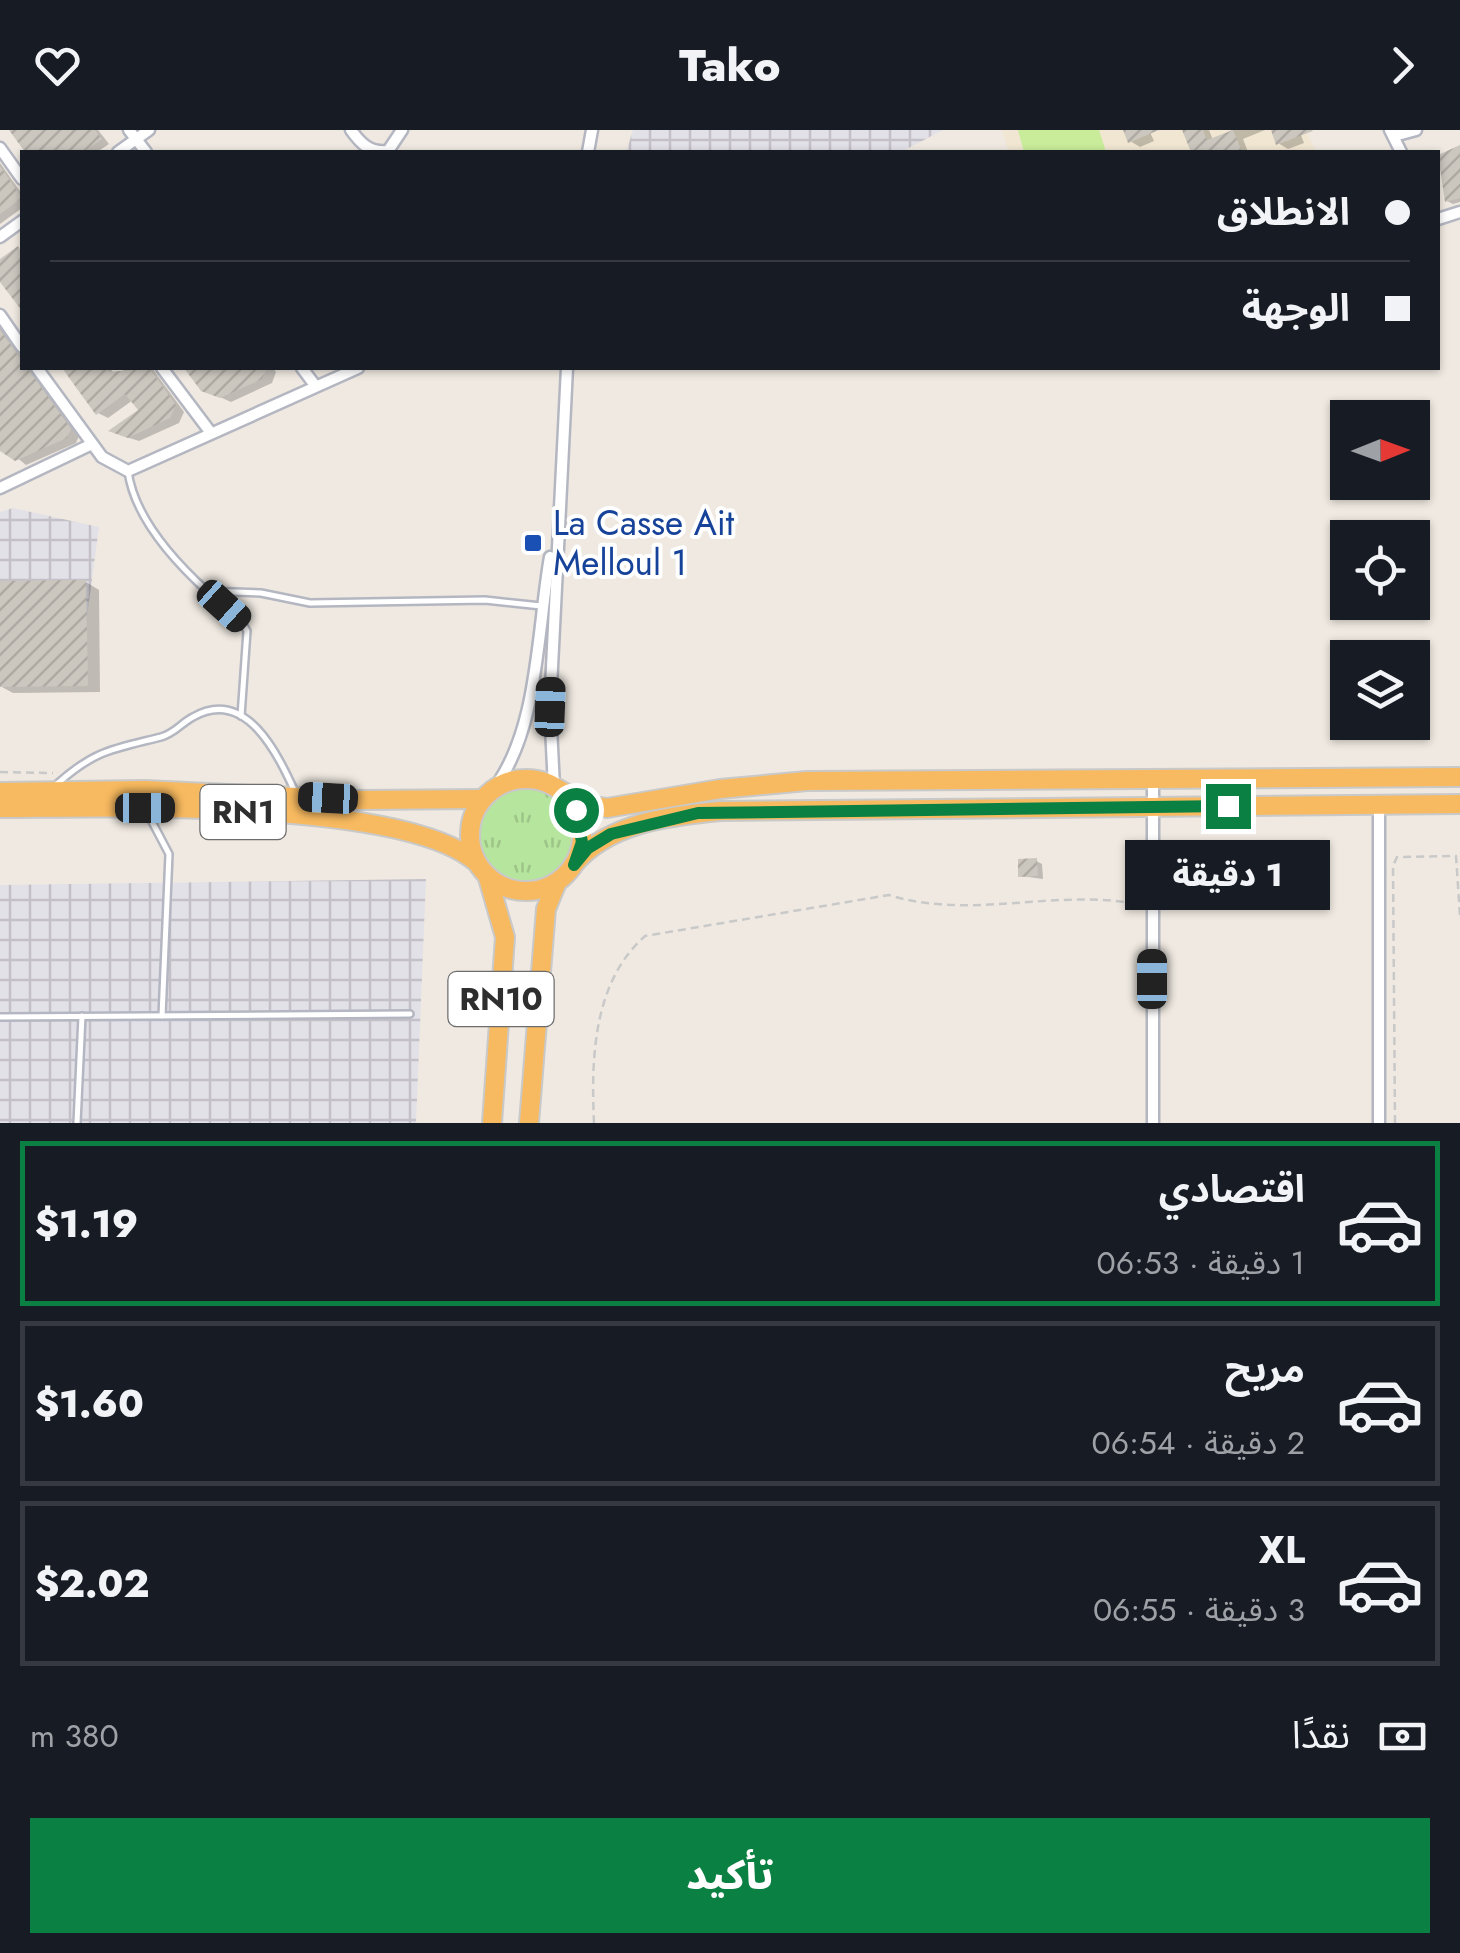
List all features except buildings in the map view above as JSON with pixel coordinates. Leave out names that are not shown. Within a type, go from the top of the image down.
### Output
[{"type":"highway","name":"RN1","points":[[0,792],[442,802],[487,795],[519,779],[557,789],[588,805],[608,808],[692,792],[807,781],[1460,777]]},
{"type":"highway","points":[[557,789],[576,810],[581,825],[580,850],[574,865]]},
{"type":"highway","points":[[482,870],[470,833],[487,795]]},
{"type":"highway","points":[[557,882],[588,848],[611,834],[698,813],[1460,804]]},
{"type":"highway","name":"RN1","points":[[0,808],[204,808],[406,830],[446,842],[509,889],[525,892],[557,882]]},
{"type":"highway","name":"RN10","points":[[482,870],[505,938],[492,1123]]},
{"type":"highway","name":"RN10","points":[[529,1123],[546,908],[557,882]]},
{"type":"street","points":[[133,135],[150,130]]},
{"type":"street","points":[[351,130],[370,150]]},
{"type":"street","points":[[1392,133],[1416,130]]},
{"type":"street","points":[[0,148],[20,176]]},
{"type":"street","points":[[0,316],[20,344]]},
{"type":"street","points":[[38,370],[92,444],[112,466],[128,471],[314,384],[352,370]]},
{"type":"street","points":[[164,370],[211,433]]},
{"type":"street","points":[[304,370],[314,384]]},
{"type":"street","points":[[557,789],[549,734],[567,370]]},
{"type":"street","points":[[2,482],[92,444]]},
{"type":"street","points":[[487,795],[508,770],[519,743],[557,517]]},
{"type":"street","points":[[1152,780],[1153,1123]]},
{"type":"street","points":[[1379,805],[1379,1123]]},
{"type":"lane","points":[[128,471],[137,506],[186,571],[247,631],[241,716]]},
{"type":"lane","points":[[206,590],[261,593],[310,603],[485,600],[541,606]]},
{"type":"lane","points":[[49,791],[105,748],[176,732],[194,716],[223,712],[241,716],[262,728],[297,797]]},
{"type":"lane","points":[[145,808],[169,854],[162,1016]]},
{"type":"lane","points":[[0,1017],[410,1014]]},
{"type":"lane","points":[[77,1123],[82,1016]]},
{"type":"path","points":[[0,772],[68,774]]},
{"type":"path","points":[[1395,1123],[1393,866],[1397,857],[1458,856],[1460,916]]},
{"type":"path","points":[[594,1123],[592,1071],[610,984],[645,936],[889,895],[922,905],[1104,897],[1152,907]]},
{"type":"shaded area","points":[[633,130],[943,130],[905,150],[627,150]]},
{"type":"shaded area","points":[[1002,130],[1306,130],[1315,150],[1008,150]]},
{"type":"shaded area","points":[[13,508],[99,527],[79,677],[0,681],[0,512]]},
{"type":"shaded area","points":[[426,879],[416,1123],[0,1123],[0,885]]},
{"type":"green space","points":[[1018,130],[1099,130],[1105,150],[1023,150]]},
{"type":"green space","points":[[526,786],[545,790],[561,800],[571,816],[575,835],[571,854],[561,870],[545,880],[526,884],[507,880],[491,870],[481,854],[477,835],[481,816],[491,800],[507,790]]},
{"type":"place","name":"La Casse Ait Melloul 1","points":[[533,543]]},
{"type":"route","points":[[576,810],[582,842],[574,865],[588,848],[611,834],[698,813],[756,809],[1228,806]]}]
